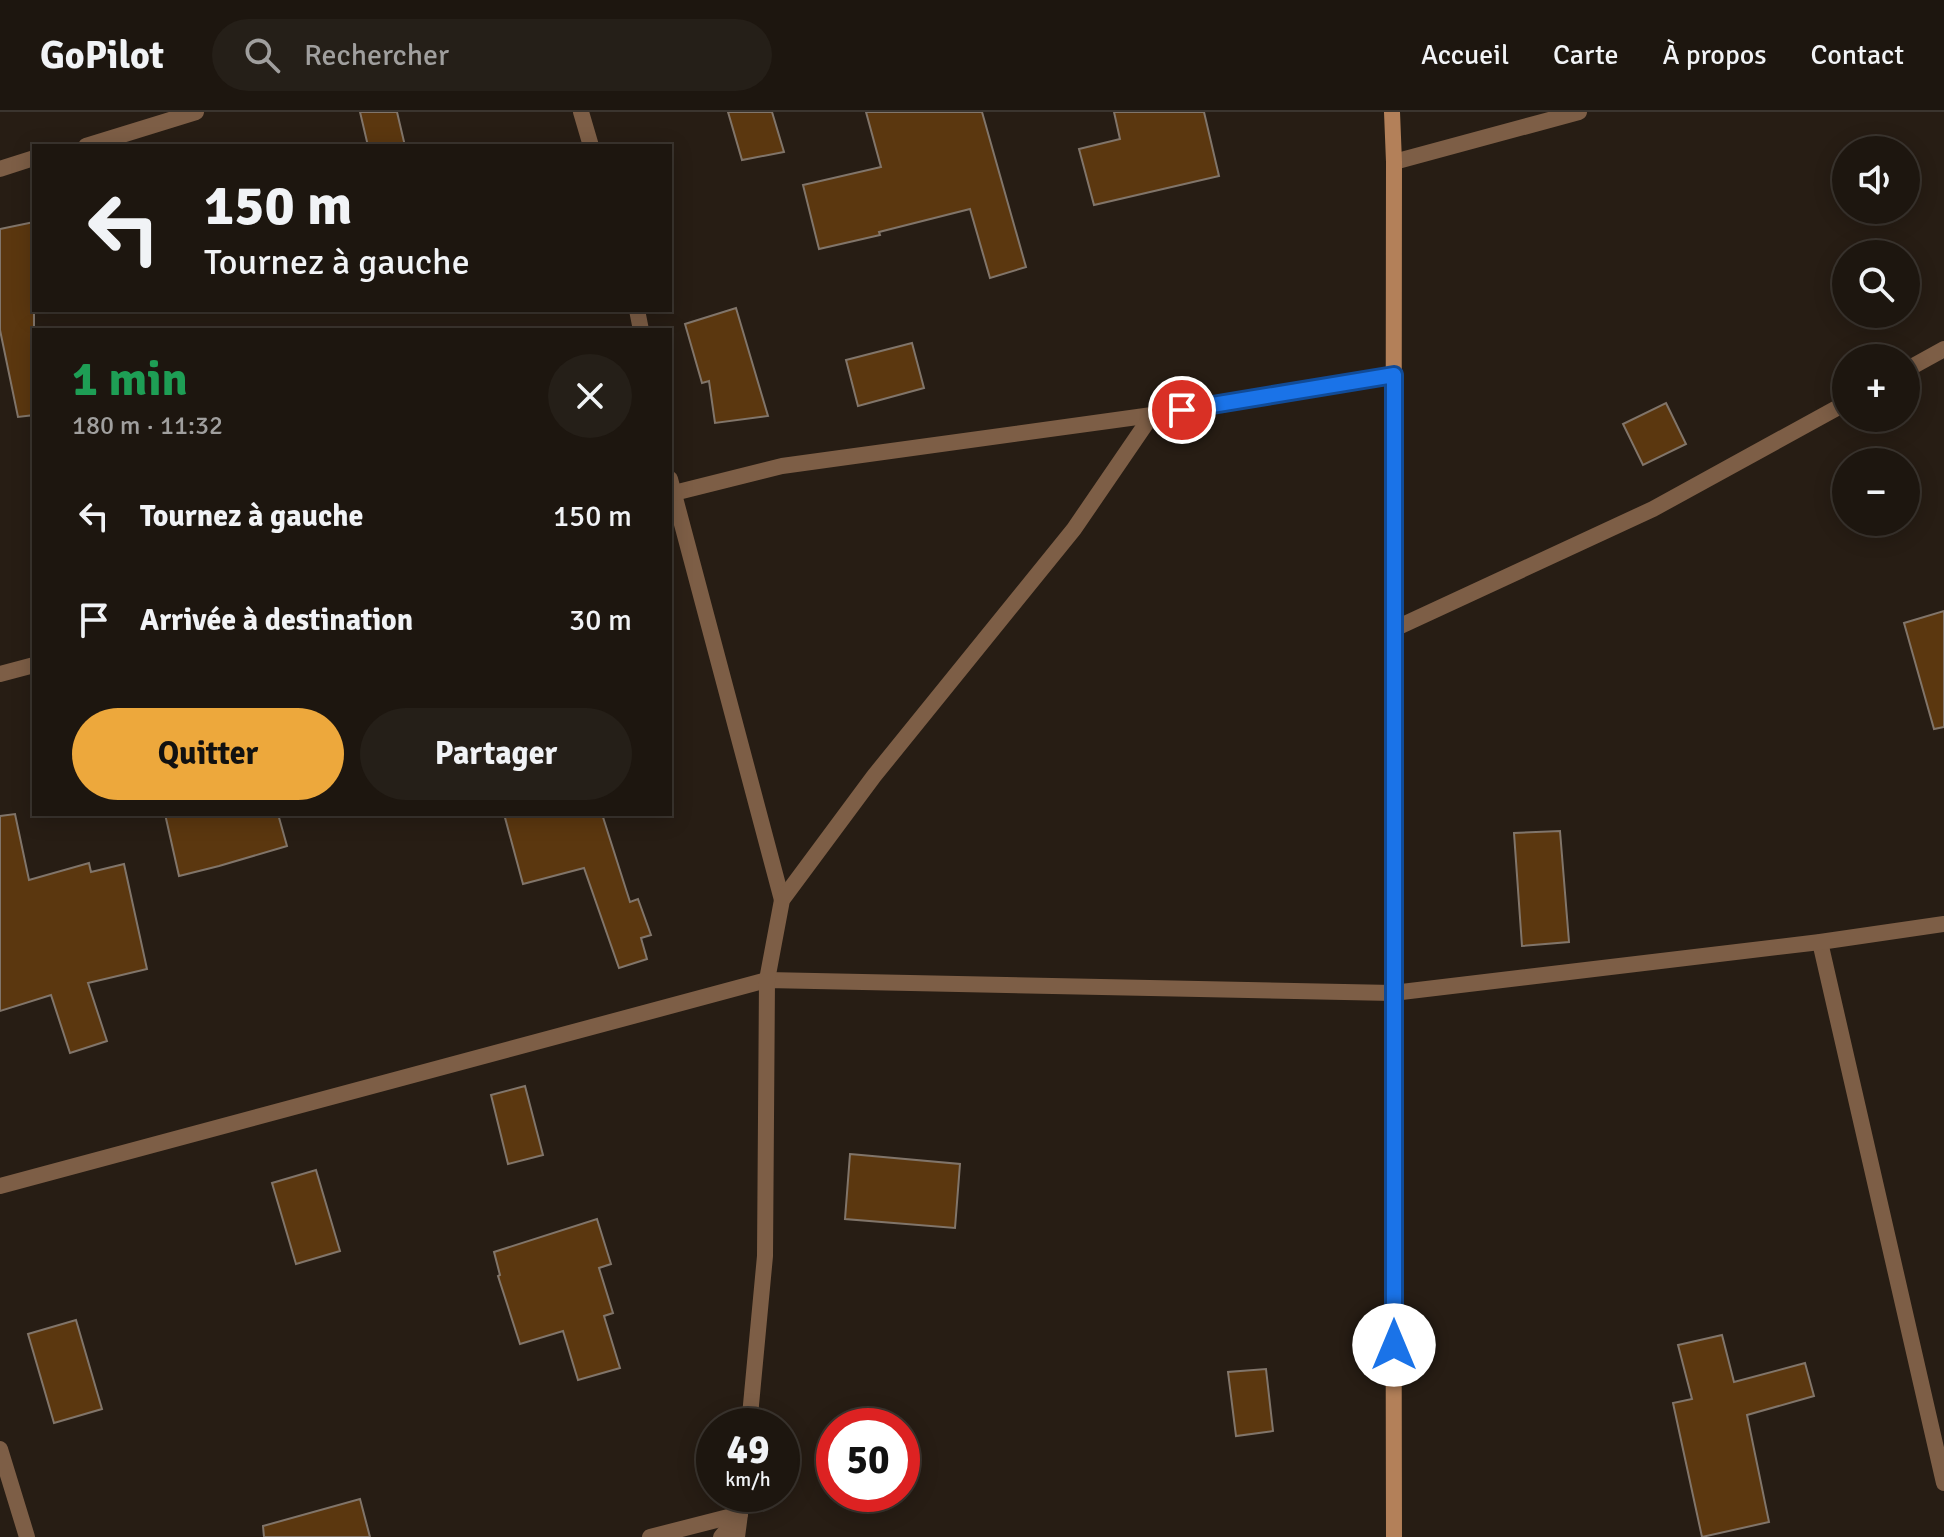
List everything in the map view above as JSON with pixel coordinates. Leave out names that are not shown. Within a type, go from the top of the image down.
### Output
[{"type":"main road","points":[[1392,112],[1394,1537]]},
{"type":"street","points":[[77,144],[177,112]]},
{"type":"street","points":[[92,144],[196,112]]},
{"type":"street","points":[[581,112],[590,144]]},
{"type":"street","points":[[1394,162],[1579,112]]},
{"type":"street","points":[[0,171],[32,161]]},
{"type":"street","points":[[1920,362],[1944,349]]},
{"type":"street","points":[[672,489],[782,466],[1152,415],[1394,375]]},
{"type":"street","points":[[1394,629],[1653,509],[1832,411]]},
{"type":"street","points":[[782,900],[874,776],[1074,529],[1152,415]]},
{"type":"street","points":[[672,493],[782,900],[767,980],[765,1256],[751,1408]]},
{"type":"street","points":[[0,674],[32,666]]},
{"type":"street","points":[[0,1186],[767,980],[1393,993],[1820,942],[1944,924]]},
{"type":"street","points":[[1820,942],[1944,1483]]},
{"type":"street","points":[[0,1449],[27,1537]]},
{"type":"street","points":[[650,1537],[740,1514]]},
{"type":"street","points":[[721,1537],[740,1514]]},
{"type":"street","points":[[737,1537],[740,1514]]},
{"type":"building","points":[[360,112],[397,112],[405,144],[368,144]]},
{"type":"building","points":[[728,112],[772,112],[784,152],[742,160]]},
{"type":"building","points":[[866,112],[982,112],[1026,267],[990,278],[970,209],[819,249],[803,185],[881,167]]},
{"type":"building","points":[[1114,112],[1204,112],[1219,176],[1094,205],[1079,149],[1120,139]]},
{"type":"building","points":[[32,222],[32,415],[18,417],[0,330],[0,229]]},
{"type":"building","points":[[736,308],[768,416],[715,423],[709,381],[702,383],[685,324]]},
{"type":"building","points":[[912,343],[924,388],[858,406],[846,360]]},
{"type":"building","points":[[1666,403],[1686,444],[1643,465],[1623,424]]},
{"type":"building","points":[[1944,611],[1944,727],[1934,729],[1904,623]]},
{"type":"building","points":[[15,814],[29,880],[89,863],[91,872],[124,864],[147,969],[88,983],[107,1041],[70,1053],[51,995],[0,1011],[0,816]]},
{"type":"building","points":[[165,816],[279,816],[287,846],[179,876]]},
{"type":"building","points":[[505,816],[603,816],[630,902],[638,899],[651,935],[641,938],[647,959],[619,968],[584,868],[523,884]]},
{"type":"building","points":[[1560,831],[1569,942],[1522,946],[1514,833]]},
{"type":"building","points":[[525,1086],[543,1155],[508,1164],[491,1095]]},
{"type":"building","points":[[850,1154],[960,1164],[955,1228],[845,1219]]},
{"type":"building","points":[[316,1170],[340,1251],[296,1264],[272,1183]]},
{"type":"building","points":[[597,1219],[611,1264],[599,1268],[613,1313],[604,1316],[620,1368],[578,1380],[563,1331],[520,1344],[498,1276],[494,1252]]},
{"type":"building","points":[[76,1320],[102,1409],[54,1423],[28,1334]]},
{"type":"building","points":[[1722,1335],[1734,1382],[1805,1363],[1814,1396],[1747,1415],[1769,1522],[1702,1537],[1673,1403],[1692,1399],[1678,1345]]},
{"type":"building","points":[[1266,1369],[1273,1431],[1236,1436],[1228,1372]]},
{"type":"building","points":[[360,1499],[370,1537],[264,1537],[263,1526]]},
{"type":"route","points":[[1182,410],[1394,375],[1394,1345]]}]
